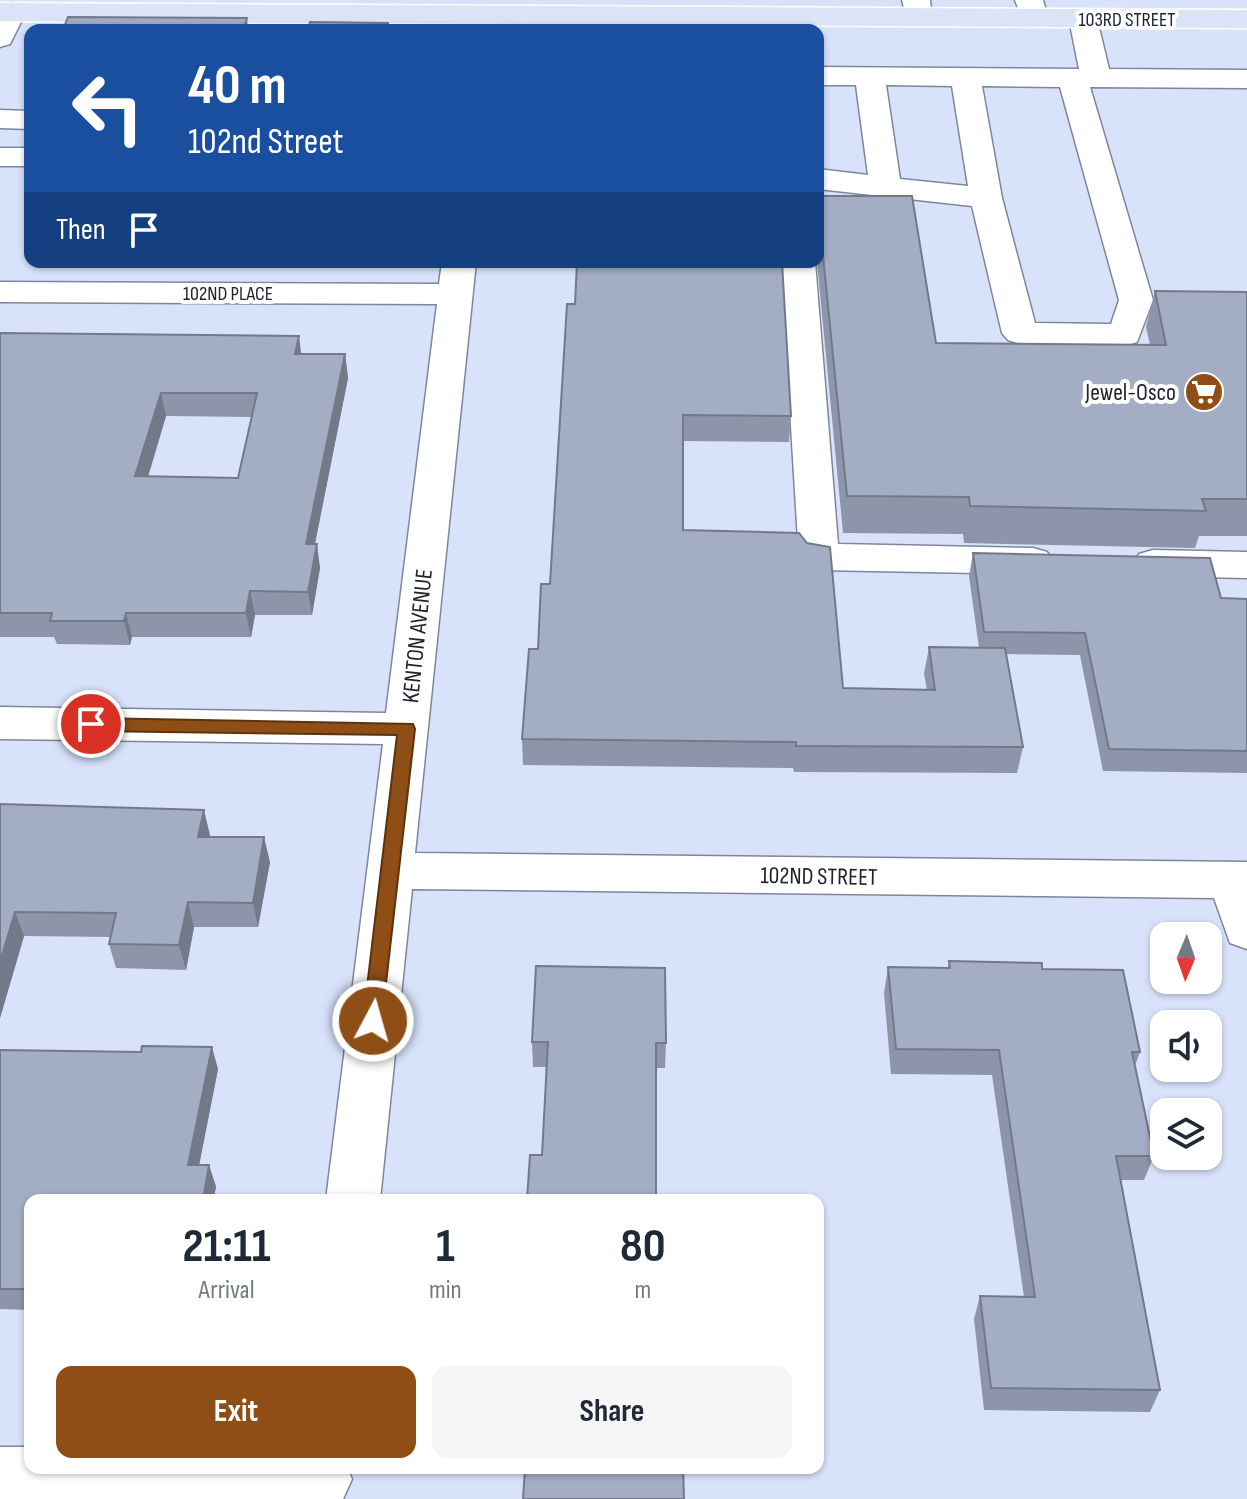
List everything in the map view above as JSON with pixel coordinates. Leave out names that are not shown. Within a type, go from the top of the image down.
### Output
[{"type":"main road","name":"103RD STREET","points":[[6,12],[279,6],[306,22],[614,8],[737,23],[783,23],[917,9],[1031,9],[1083,19],[1247,19]]},
{"type":"street","points":[[0,38],[6,12]]},
{"type":"street","points":[[965,77],[986,198],[1020,333],[1125,335],[1151,300],[1085,78],[1083,19]]},
{"type":"street","points":[[824,76],[1247,79]]},
{"type":"street","points":[[870,77],[885,186]]},
{"type":"street","points":[[0,119],[24,120]]},
{"type":"street","points":[[0,157],[24,157]]},
{"type":"street","points":[[824,180],[986,198]]},
{"type":"street","points":[[798,268],[819,557],[1073,562]]},
{"type":"street","name":"102ND PLACE","points":[[0,292],[457,278]]},
{"type":"street","name":"KENTON AVENUE","points":[[354,1194],[457,278]]},
{"type":"street","points":[[1120,563],[1247,565]]},
{"type":"street","points":[[0,723],[406,729]]},
{"type":"street","name":"102ND STREET","points":[[390,871],[1240,880]]},
{"type":"street","points":[[1240,880],[1247,930]]},
{"type":"street","points":[[0,1476],[321,1482]]},
{"type":"building","points":[[68,17],[247,18],[245,24],[65,24]]},
{"type":"building","points":[[310,22],[388,23],[388,24]]},
{"type":"building","points":[[824,196],[912,196],[936,343],[1166,345],[1155,291],[1247,292],[1247,499],[1202,499],[1206,511],[970,506],[969,497],[847,496],[824,266]]},
{"type":"building","points":[[577,268],[782,268],[791,416],[683,415],[683,530],[799,533],[807,543],[830,547],[843,688],[935,690],[929,647],[1005,648],[1023,747],[796,746],[796,742],[522,739],[529,649],[538,649],[541,584],[550,584],[567,304],[575,304]]},
{"type":"building","points":[[0,333],[299,336],[295,354],[345,354],[306,544],[317,544],[308,592],[250,591],[246,613],[126,613],[124,621],[50,621],[52,613],[0,613]],"holes":[[[161,393],[257,393],[238,478],[135,476]]]},
{"type":"building","points":[[973,553],[1210,558],[1221,598],[1247,599],[1247,751],[1109,749],[1085,633],[984,632]]},
{"type":"building","points":[[0,804],[204,810],[198,837],[264,837],[253,903],[188,902],[179,945],[109,944],[116,913],[15,912],[0,962]]},
{"type":"building","points":[[949,961],[1042,963],[1042,969],[1123,970],[1140,1052],[1132,1052],[1150,1137],[1150,1156],[1116,1156],[1160,1390],[991,1388],[980,1296],[1035,1297],[999,1050],[896,1049],[888,967],[950,968]]},
{"type":"building","points":[[536,966],[665,968],[666,1043],[656,1043],[656,1194],[527,1194],[530,1155],[542,1155],[548,1042],[532,1042]]},
{"type":"building","points":[[142,1046],[212,1047],[188,1165],[209,1165],[204,1194],[24,1194],[24,1289],[0,1289],[0,1050],[141,1052]]},
{"type":"building","points":[[525,1474],[683,1474],[684,1499],[523,1499]]},
{"type":"place","name":"Jewel-Osco","points":[[1204,392]]},
{"type":"route","points":[[91,724],[406,729],[373,1021]]}]
